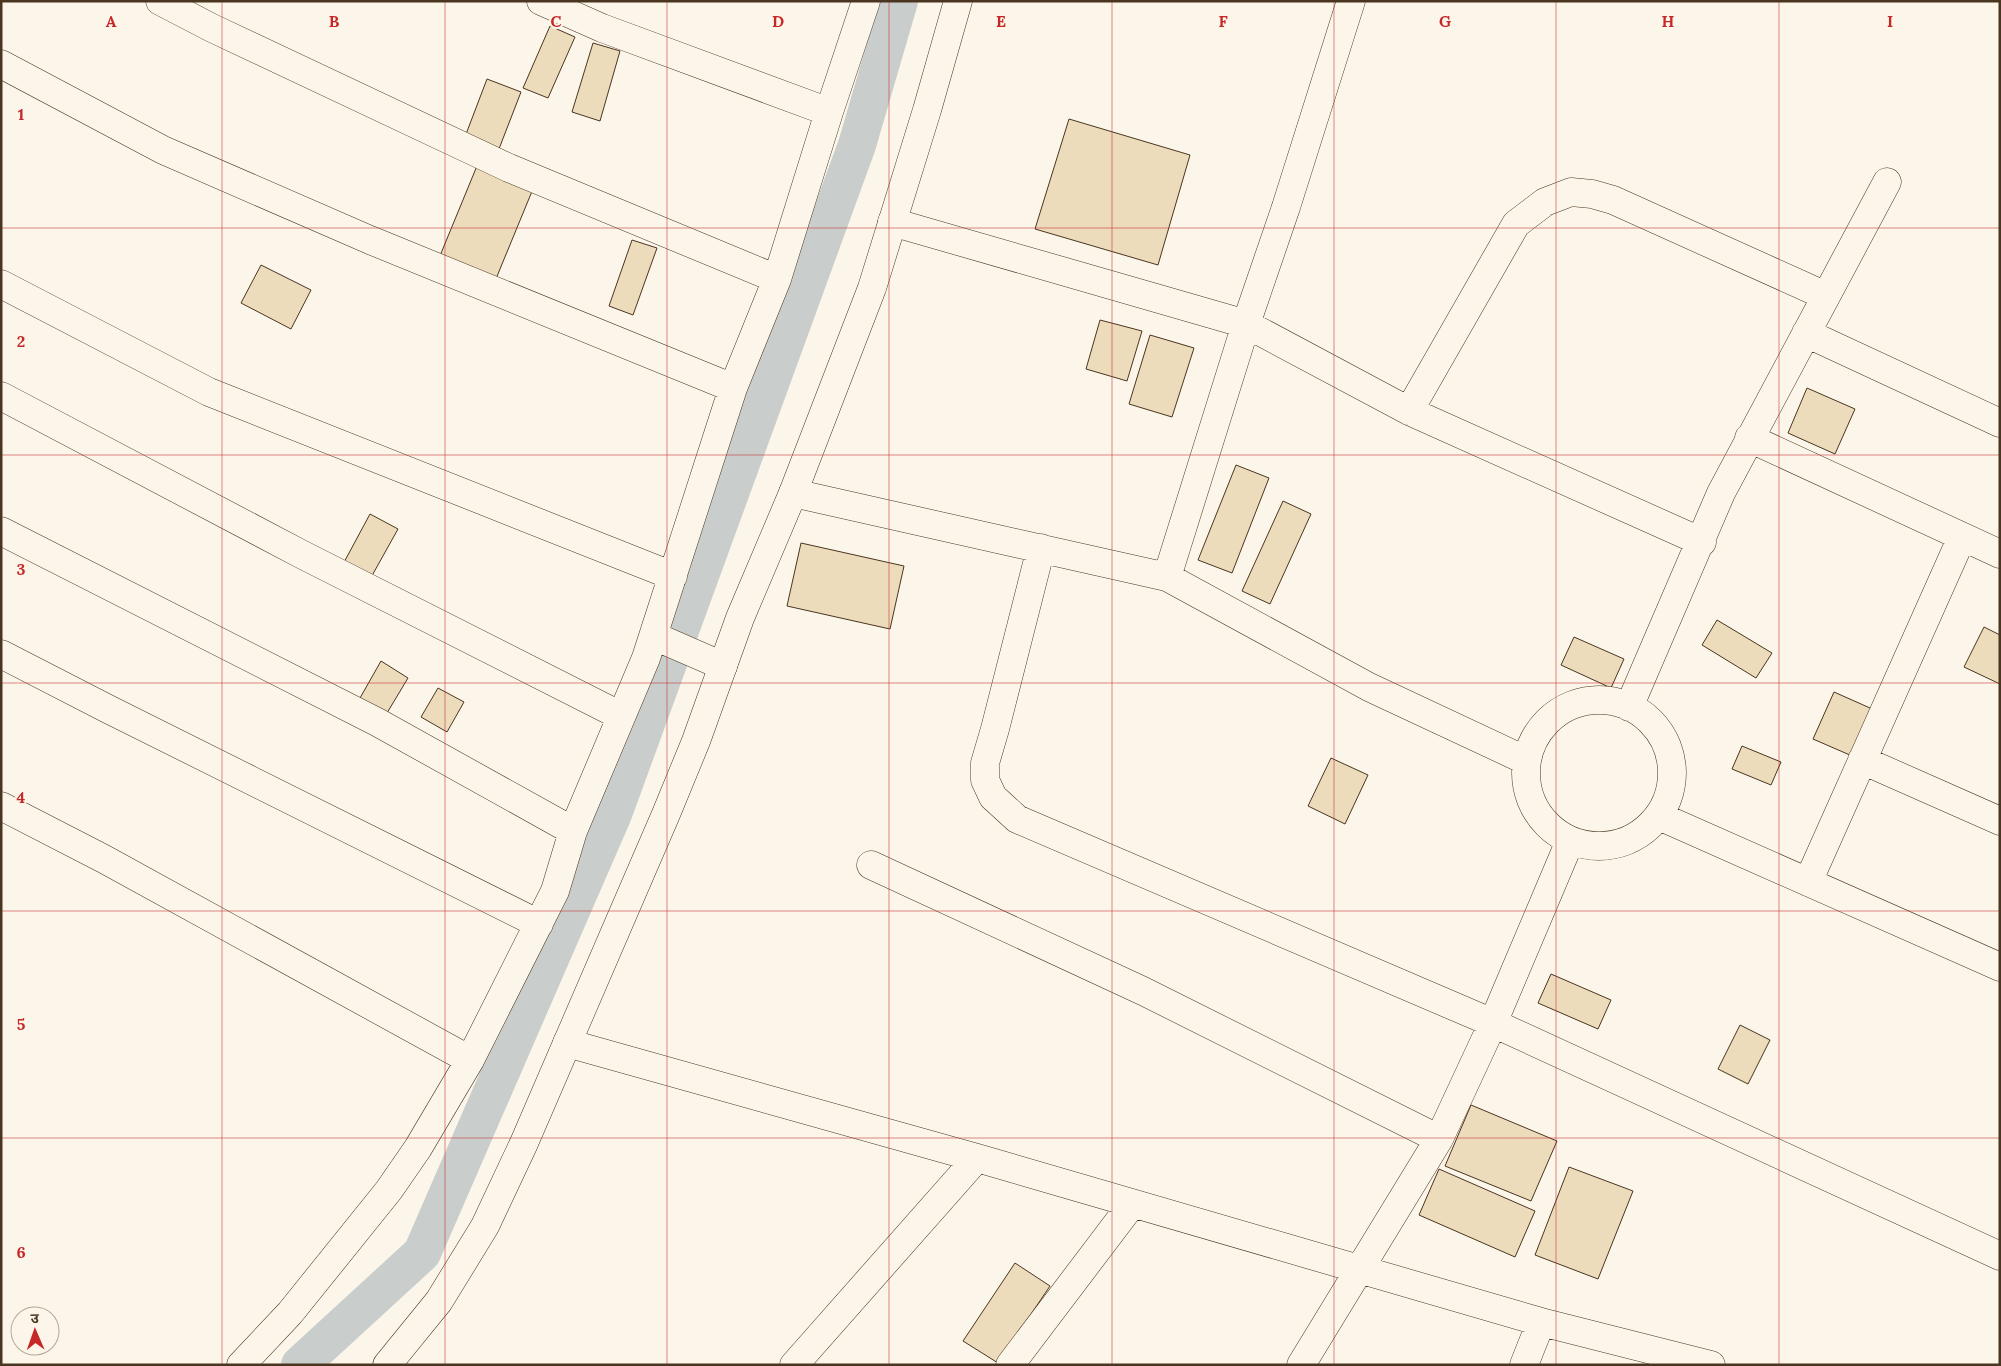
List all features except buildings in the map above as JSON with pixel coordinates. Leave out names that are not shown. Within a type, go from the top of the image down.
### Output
[{"type":"street","points":[[160,1],[212,28],[509,168],[777,279]]},
{"type":"street","points":[[541,1],[602,28],[828,112]]},
{"type":"street","points":[[241,1365],[290,1312],[389,1190],[418,1148],[470,1060],[539,924],[554,891],[573,831],[621,716],[659,638],[673,576],[733,388],[777,279],[828,112],[866,1]]},
{"type":"street","points":[[389,1364],[439,1301],[485,1226],[524,1143],[666,814],[696,741],[715,662],[740,618],[793,493],[872,288],[958,1]]},
{"type":"street","points":[[1167,577],[1246,324],[1286,207],[1351,1]]},
{"type":"street","points":[[1,64],[164,150],[370,240],[733,388]]},
{"type":"street","points":[[1630,707],[1722,493],[1749,438],[1888,182]]},
{"type":"street","points":[[1409,411],[1516,224],[1545,202],[1571,192],[1592,194],[1613,200],[1826,296]]},
{"type":"street","points":[[892,222],[1246,324],[1409,411],[1702,542]]},
{"type":"street","points":[[1,284],[209,392],[673,576]]},
{"type":"street","points":[[1806,333],[2000,423]]},
{"type":"street","points":[[1,396],[301,554],[621,716]]},
{"type":"street","points":[[1749,438],[2000,554]]},
{"type":"street","points":[[793,493],[1167,577],[1369,687],[1526,760]]},
{"type":"street","points":[[1,531],[377,722],[573,831]]},
{"type":"street","points":[[1808,882],[1962,537]]},
{"type":"street","points":[[1041,548],[985,763],[985,780],[993,797],[1017,819],[1493,1022],[2000,1256]]},
{"type":"street","points":[[659,638],[715,662]]},
{"type":"street","points":[[1,654],[539,924]]},
{"type":"street","points":[[1594,699],[1618,701],[1630,707],[1640,711],[1657,727],[1668,748],[1673,771],[1670,795],[1659,816],[1641,833],[1620,843],[1595,847],[1570,841],[1549,828],[1534,808],[1525,784],[1526,760],[1534,736],[1550,717],[1571,704],[1594,699]]},
{"type":"street","points":[[1862,760],[2000,821]]},
{"type":"street","points":[[1,806],[104,859],[470,1060]]},
{"type":"street","points":[[1659,816],[2000,967]]},
{"type":"street","points":[[1301,1365],[1439,1138],[1493,1022],[1570,841]]},
{"type":"street","points":[[871,865],[1143,991],[1439,1138]]},
{"type":"street","points":[[567,1043],[977,1158],[1541,1322],[1711,1365]]},
{"type":"street","points":[[794,1365],[977,1158]]},
{"type":"street","points":[[1010,1365],[1132,1204]]},
{"type":"street","points":[[1524,1365],[1541,1322]]},
{"type":"waterway","points":[[300,1365],[422,1253],[613,814],[857,145],[899,1]]}]
